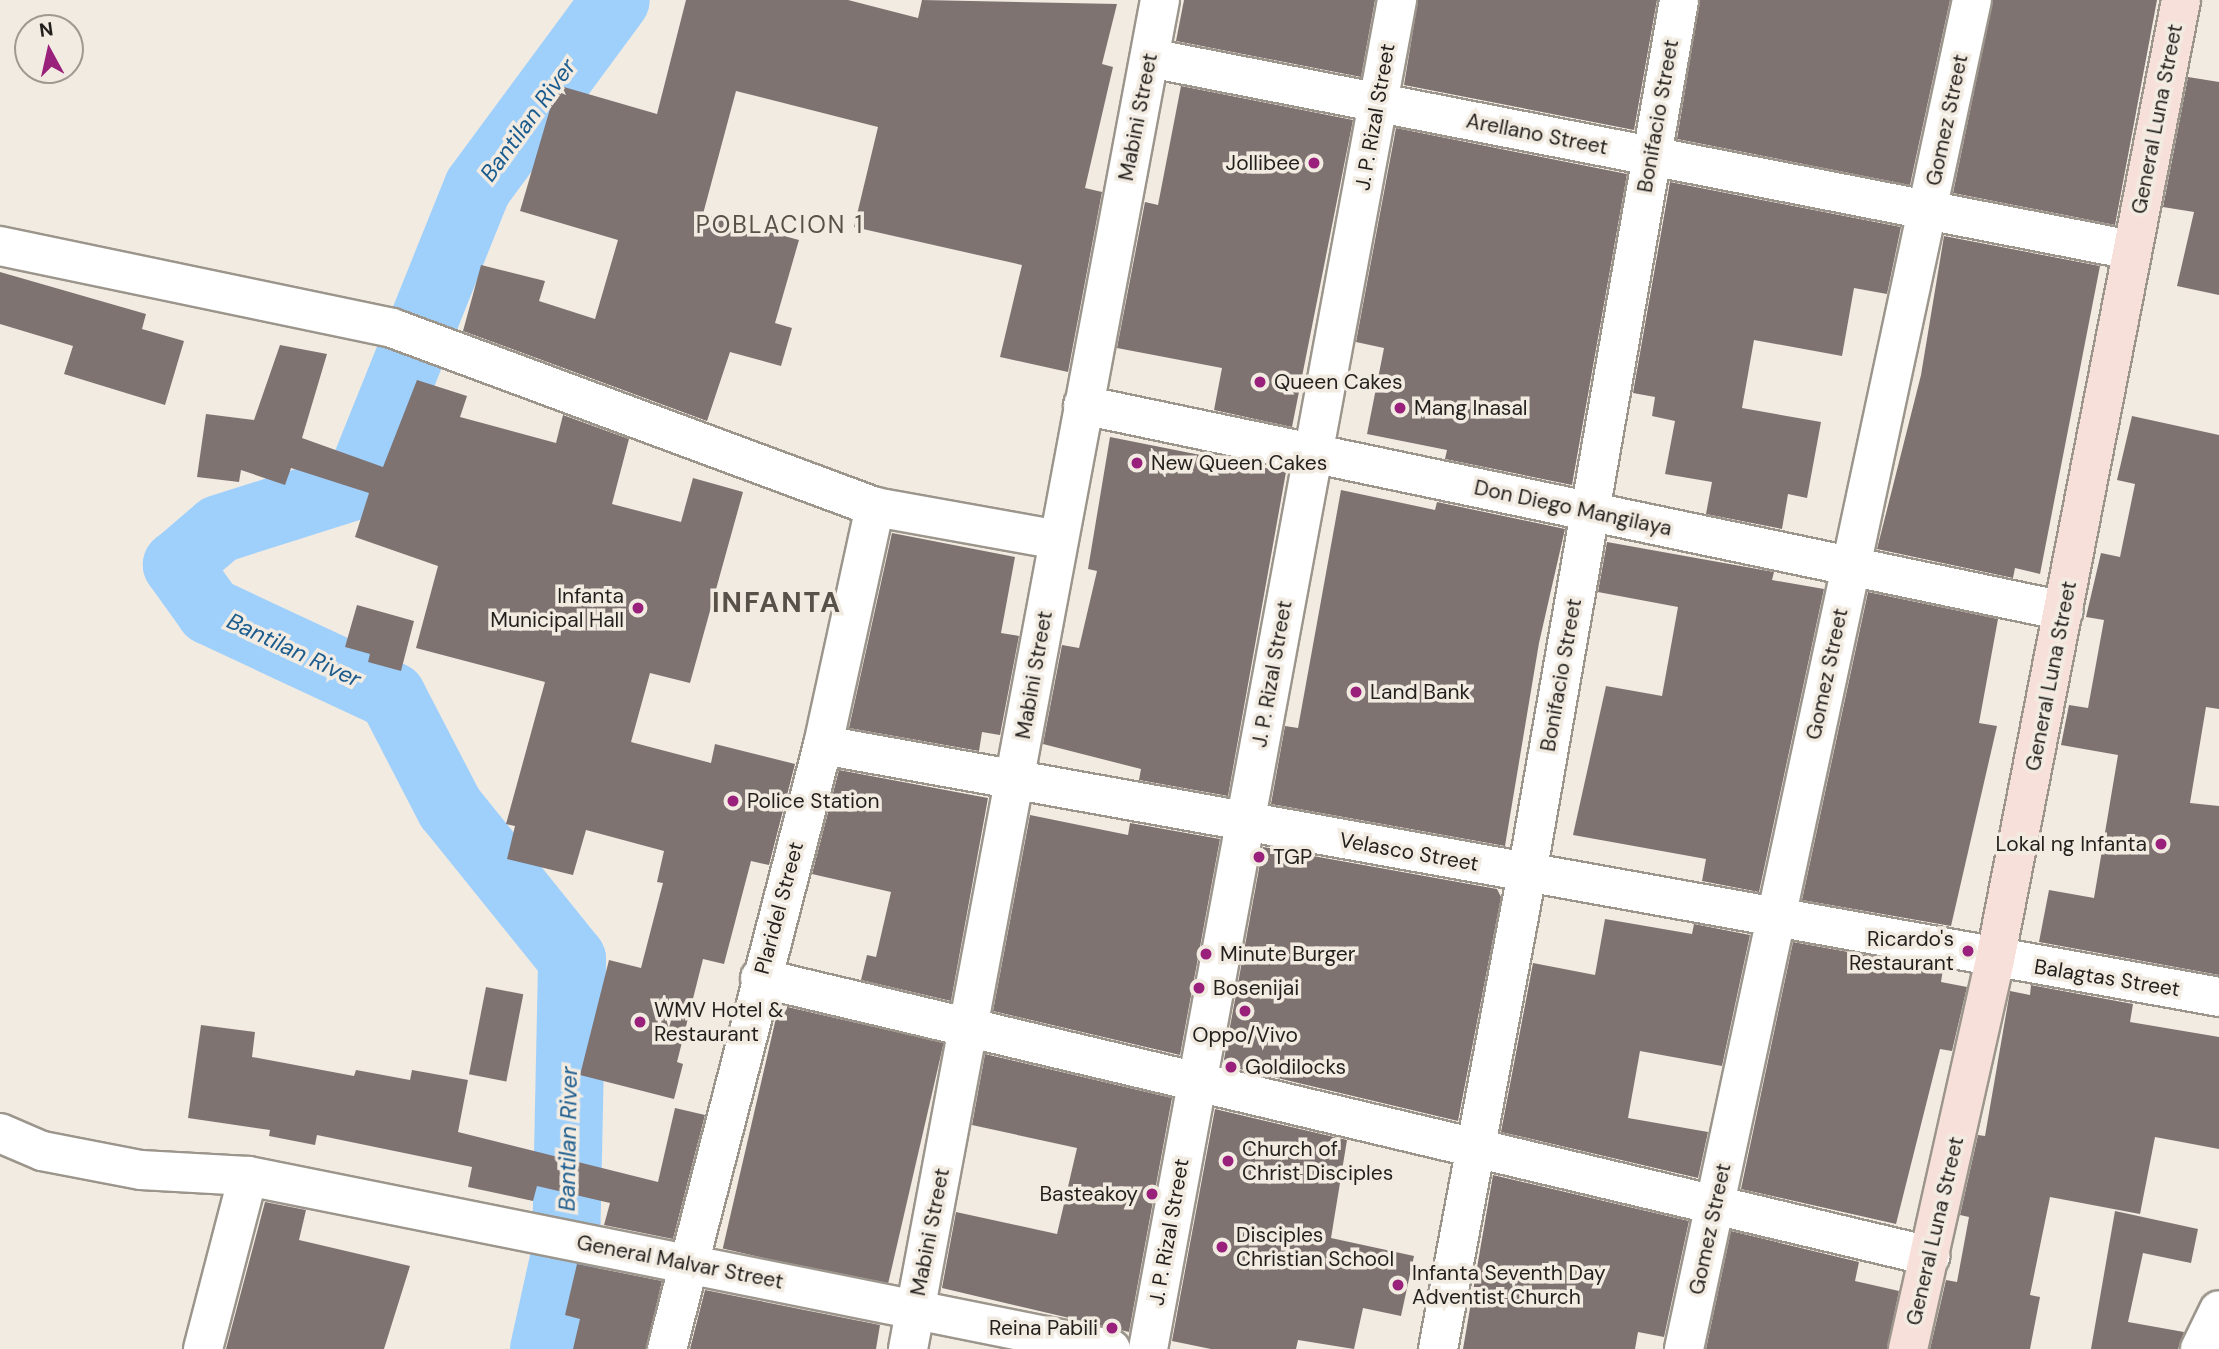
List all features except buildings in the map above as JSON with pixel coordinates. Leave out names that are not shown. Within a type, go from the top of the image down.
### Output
[{"type":"main road","name":"General Luna Street","points":[[1908,1349],[1995,960],[2181,0]]},
{"type":"street","name":"Mabini Street","points":[[908,1349],[1160,0]]},
{"type":"street","name":"J. P. Rizal Street","points":[[1148,1349],[1396,0]]},
{"type":"street","name":"Bonifacio Street","points":[[1438,1349],[1527,874],[1679,0]]},
{"type":"street","name":"Gomez Street","points":[[1684,1349],[1849,566],[1972,0]]},
{"type":"street","name":"Arellano Street","points":[[1150,58],[2131,250]]},
{"type":"street","points":[[0,246],[392,328],[875,507],[1058,540]]},
{"type":"street","name":"Don Diego Mangilaya","points":[[1083,405],[2063,611]]},
{"type":"street","name":"Plaridel Street","points":[[667,1349],[760,978],[823,744],[875,507]]},
{"type":"street","name":"Velasco Street","points":[[823,744],[1016,776],[1245,822],[1995,960]]},
{"type":"street","name":"Balagtas Street","points":[[1995,960],[2219,997]]},
{"type":"street","points":[[760,978],[1930,1256]]},
{"type":"street","name":"General Malvar Street","points":[[0,1133],[42,1151],[141,1170],[248,1176],[1111,1349]]},
{"type":"street","points":[[202,1349],[248,1176]]},
{"type":"street","points":[[2200,1349],[2219,1310]]},
{"type":"waterway","name":"Bantilan River","points":[[544,1349],[566,1250],[572,959],[450,808],[392,696],[210,611],[177,565],[219,529],[358,485],[478,187],[616,0]]},
{"type":"place","name":"Jollibee","points":[[1314,163]]},
{"type":"place","name":"Queen Cakes","points":[[1260,382]]},
{"type":"place","name":"Mang Inasal","points":[[1400,408]]},
{"type":"place","name":"New Queen Cakes","points":[[1137,463]]},
{"type":"place","name":"Infanta Municipal Hall","points":[[638,608]]},
{"type":"place","name":"Land Bank","points":[[1356,692]]},
{"type":"place","name":"Police Station","points":[[733,801]]},
{"type":"place","name":"Lokal ng Infanta","points":[[2161,844]]},
{"type":"place","name":"TGP","points":[[1259,857]]},
{"type":"place","name":"Ricardo's Restaurant","points":[[1968,951]]},
{"type":"place","name":"Minute Burger","points":[[1206,954]]},
{"type":"place","name":"Bosenijai","points":[[1199,988]]},
{"type":"place","name":"Oppo/Vivo","points":[[1245,1011]]},
{"type":"place","name":"WMV Hotel & Restaurant","points":[[640,1022]]},
{"type":"place","name":"Goldilocks","points":[[1231,1067]]},
{"type":"place","name":"Church of Christ Disciples","points":[[1228,1161]]},
{"type":"place","name":"Basteakoy","points":[[1152,1194]]},
{"type":"place","name":"Disciples Christian School","points":[[1222,1247]]},
{"type":"place","name":"Infanta Seventh Day Adventist Church","points":[[1398,1285]]},
{"type":"place","name":"Reina Pabili","points":[[1112,1328]]},
{"type":"district","name":"POBLACION 1","points":[[780,225]]},
{"type":"district","name":"INFANTA","points":[[777,603]]}]
